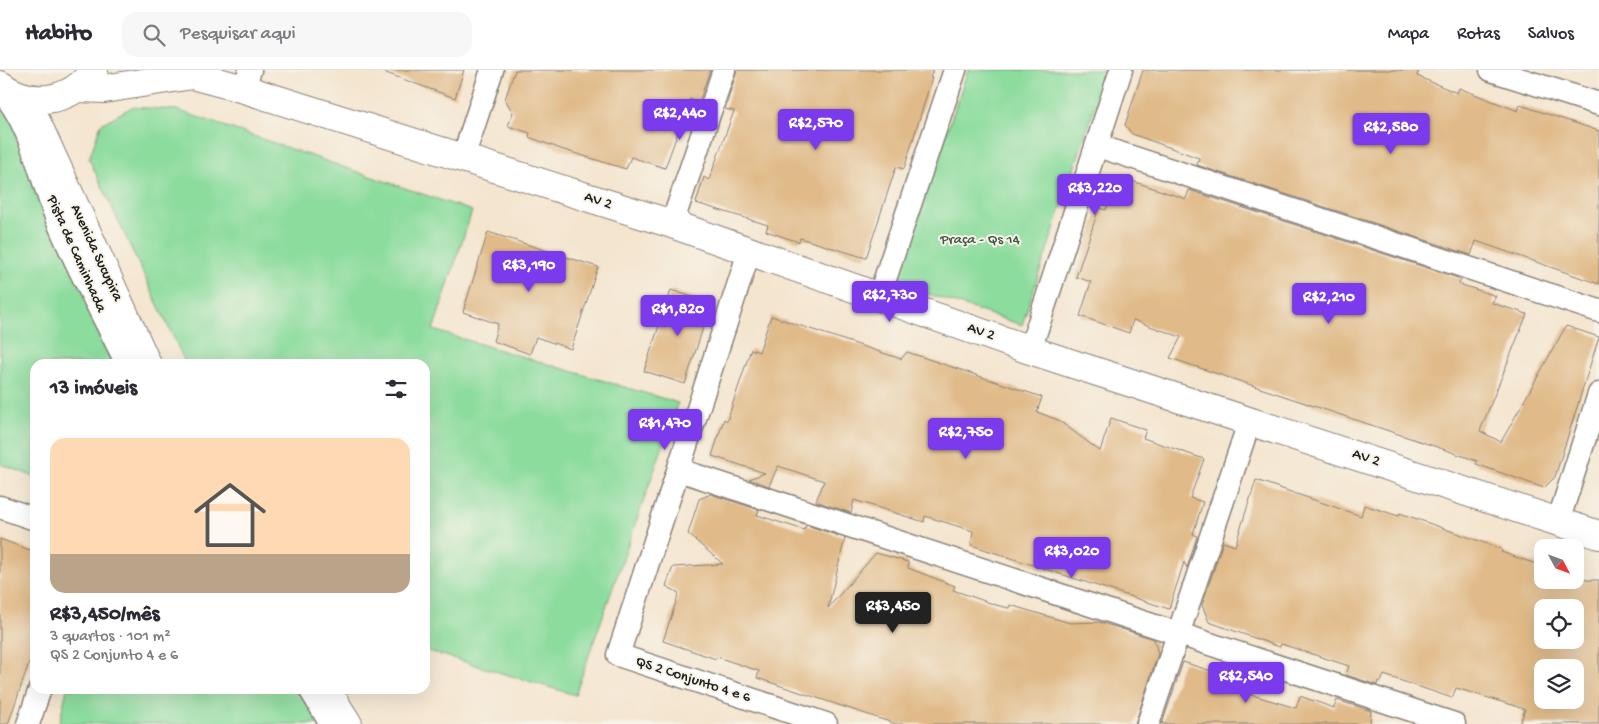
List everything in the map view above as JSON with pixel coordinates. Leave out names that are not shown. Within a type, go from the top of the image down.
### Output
[{"type":"street","points":[[463,158],[492,70]]},
{"type":"street","points":[[672,224],[724,70]]},
{"type":"street","points":[[879,297],[955,70]]},
{"type":"street","points":[[1030,350],[1098,146],[1121,70]]},
{"type":"street","points":[[1501,71],[1599,104]]},
{"type":"street","name":"AV 2","points":[[26,99],[54,99],[80,84],[104,89],[189,72],[247,80],[463,158],[672,224],[1030,350],[1599,535]]},
{"type":"street","points":[[45,142],[80,84]]},
{"type":"street","points":[[0,85],[11,93],[26,99]]},
{"type":"street","name":"Pista de Caminhada","points":[[0,90],[12,102],[31,146],[58,223],[124,359]]},
{"type":"street","name":"Avenida Sucupira","points":[[26,99],[145,359]]},
{"type":"street","points":[[1098,146],[1599,311]]},
{"type":"street","points":[[750,252],[679,470],[1454,724]]},
{"type":"street","points":[[1558,522],[1599,394]]},
{"type":"street","points":[[1148,724],[1250,420]]},
{"type":"street","name":"QS 2 Conjunto 4 e 6","points":[[679,470],[618,655],[826,724]]},
{"type":"street","points":[[0,507],[30,517]]},
{"type":"street","points":[[28,724],[38,694]]},
{"type":"street","points":[[313,694],[331,724]]},
{"type":"street","points":[[329,694],[348,724]]},
{"type":"green space","name":"Praça - Qs 14","points":[[968,70],[1107,70],[1022,325],[895,283]]},
{"type":"green space","points":[[0,90],[125,359],[30,359],[30,475],[0,464]]},
{"type":"green space","points":[[132,107],[177,110],[472,211],[433,330],[678,403],[575,695],[430,652],[430,359],[184,359],[89,159],[101,124]]},
{"type":"green space","points":[[66,694],[313,694],[331,724],[59,724]]},
{"type":"building","points":[[386,70],[464,70],[455,98],[386,73]]},
{"type":"building","points":[[515,70],[710,70],[699,102],[690,99],[665,168],[631,157],[626,169],[561,149],[529,137],[530,133],[508,126],[513,113],[505,99]]},
{"type":"building","points":[[737,70],[933,70],[904,169],[896,167],[866,258],[800,238],[799,242],[766,231],[768,225],[696,203],[704,177],[709,180],[734,111],[725,109]]},
{"type":"building","points":[[1143,70],[1419,70],[1417,76],[1457,93],[1459,88],[1518,111],[1520,105],[1599,131],[1599,284],[1476,241],[1471,255],[1197,165],[1199,158],[1132,134],[1125,125]]},
{"type":"building","points":[[1117,176],[1186,199],[1189,190],[1461,279],[1459,284],[1496,296],[1492,303],[1527,314],[1480,431],[1501,442],[1566,326],[1599,337],[1555,477],[1544,488],[1476,464],[1477,461],[1443,449],[1170,358],[1181,337],[1133,320],[1129,333],[1080,316],[1091,282],[1076,277],[1099,208],[1106,210]]},
{"type":"building","points":[[488,232],[598,267],[571,349],[536,337],[530,354],[493,341],[498,324],[463,312]]},
{"type":"building","points":[[671,290],[711,303],[685,384],[644,371]]},
{"type":"building","points":[[771,316],[901,359],[907,352],[1042,397],[1037,412],[1058,420],[1100,451],[1111,418],[1146,430],[1143,438],[1204,459],[1190,498],[1203,502],[1193,534],[1197,536],[1187,568],[1184,562],[1169,609],[971,545],[973,531],[925,516],[924,522],[854,500],[851,513],[816,501],[824,481],[778,466],[769,486],[749,479],[765,473],[712,456],[724,419],[727,421],[751,349],[759,352]]},
{"type":"building","points":[[1256,480],[1361,516],[1364,505],[1399,516],[1400,513],[1502,549],[1501,552],[1534,563],[1534,589],[1584,589],[1584,579],[1599,580],[1599,724],[1520,724],[1525,709],[1456,688],[1452,698],[1384,675],[1381,682],[1378,681],[1377,685],[1346,675],[1349,666],[1281,644],[1280,647],[1209,622],[1202,605],[1223,542],[1235,546]]},
{"type":"building","points":[[711,494],[759,510],[757,515],[804,530],[806,525],[845,538],[828,608],[876,553],[908,562],[908,568],[955,586],[953,590],[996,605],[1009,608],[1010,605],[1070,623],[1099,622],[1154,639],[1158,654],[1135,724],[896,724],[757,678],[759,671],[663,641],[679,593],[666,586],[673,567],[723,564],[688,534],[699,499]]},
{"type":"building","points":[[0,539],[30,550],[30,660],[8,724],[0,724]]},
{"type":"building","points":[[1183,662],[1253,684],[1249,694],[1296,708],[1300,696],[1334,708],[1337,700],[1371,711],[1370,724],[1162,724]]}]
